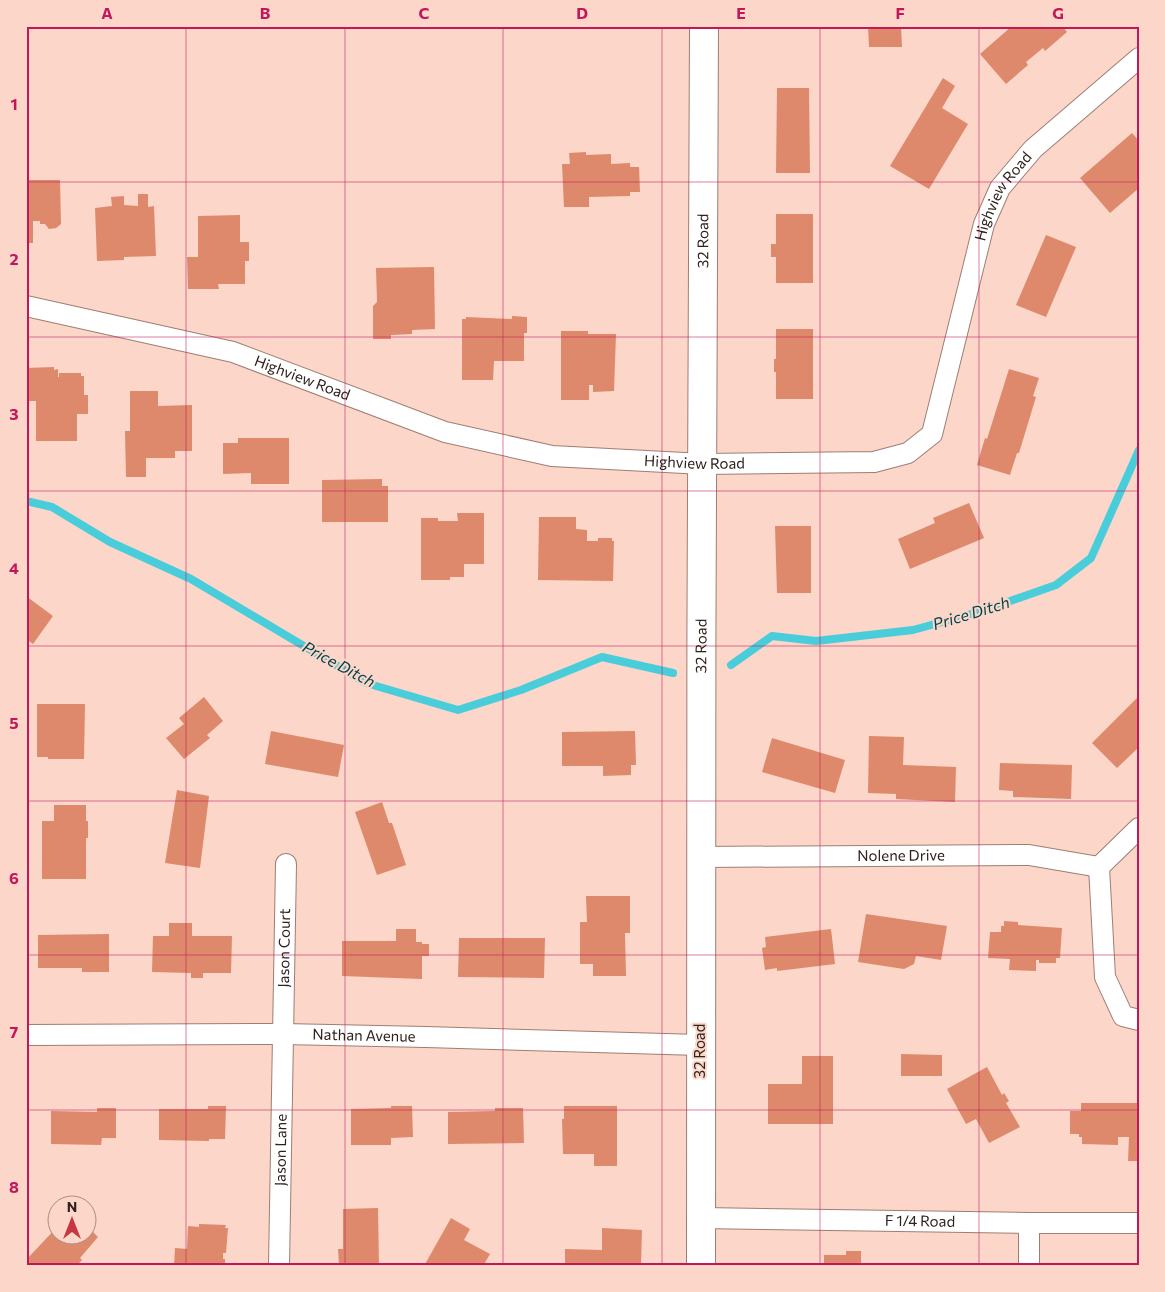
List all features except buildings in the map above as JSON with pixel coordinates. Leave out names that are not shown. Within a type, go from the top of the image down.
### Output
[{"type":"street","name":"32 Road","points":[[701,1266],[700,1044],[704,26]]},
{"type":"street","name":"Highview Road","points":[[26,306],[233,352],[445,432],[552,456],[703,464],[874,462],[908,454],[932,434],[984,224],[1000,188],[1033,149],[1139,58]]},
{"type":"street","points":[[1139,828],[1099,867],[1105,977],[1123,1016],[1139,1020]]},
{"type":"street","name":"Nolene Drive","points":[[701,857],[1029,855],[1099,867]]},
{"type":"street","name":"Jason Court","points":[[283,1034],[286,864]]},
{"type":"street","name":"Nathan Avenue","points":[[26,1035],[283,1034],[700,1044]]},
{"type":"street","name":"Jason Lane","points":[[279,1266],[283,1034]]},
{"type":"street","name":"F 1/4 Road","points":[[701,1218],[1139,1223]]},
{"type":"street","points":[[1029,1223],[1029,1266]]},
{"type":"waterway","name":"Price Ditch","points":[[731,665],[772,636],[816,641],[913,630],[982,611],[1056,585],[1091,558],[1139,450]]},
{"type":"waterway","name":"Price Ditch","points":[[26,501],[52,507],[110,542],[191,579],[366,683],[458,710],[521,690],[602,657],[673,673]]}]
